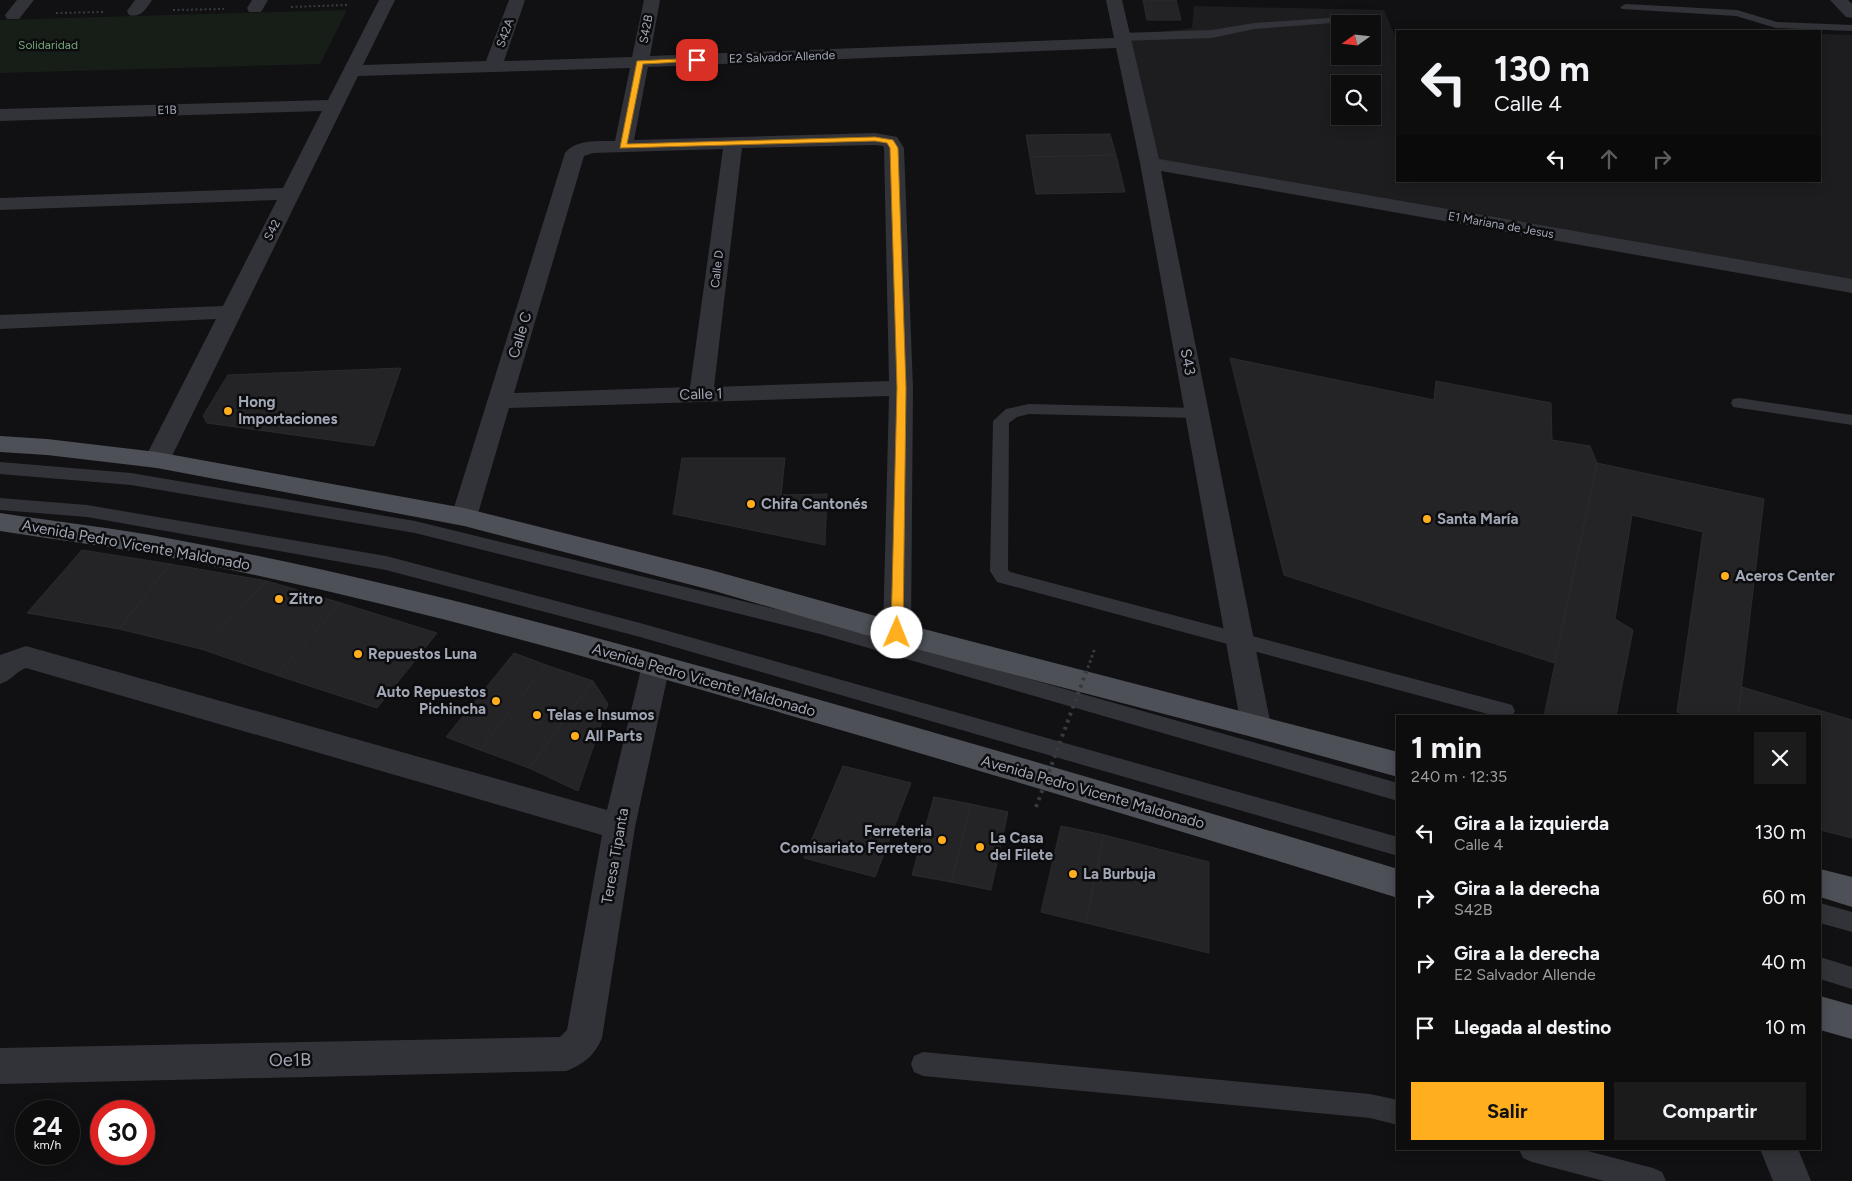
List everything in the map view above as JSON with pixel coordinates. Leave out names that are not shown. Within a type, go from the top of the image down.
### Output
[{"type":"main road","points":[[0,444],[47,447],[157,460],[464,517],[711,580],[897,633],[1256,726],[1396,764]]},
{"type":"main road","name":"Avenida Pedro Vicente Maldonado","points":[[0,522],[170,548],[286,572],[481,619],[656,665],[1074,785],[1396,883]]},
{"type":"main road","points":[[1821,883],[1852,892]]},
{"type":"main road","points":[[1821,1013],[1852,1022]]},
{"type":"street","points":[[13,15],[26,0]]},
{"type":"street","name":"S42A","points":[[493,66],[517,0]]},
{"type":"street","name":"S42B","points":[[623,147],[652,0]]},
{"type":"street","name":"S43","points":[[1114,0],[1150,163],[1256,726]]},
{"type":"street","points":[[1838,0],[1852,13]]},
{"type":"street","name":"S42","points":[[157,460],[386,2]]},
{"type":"street","name":"E2 Salvador Allende","points":[[351,71],[639,62],[1123,40]]},
{"type":"street","name":"E1B","points":[[0,115],[335,105]]},
{"type":"street","points":[[623,147],[875,139],[890,141],[894,148],[902,388],[897,633]]},
{"type":"street","name":"Calle D","points":[[701,394],[733,143]]},
{"type":"street","name":"Calle C","points":[[464,517],[501,401],[575,153],[590,147],[623,147]]},
{"type":"street","name":"E1 Mariana de Jesus","points":[[1150,163],[1852,286]]},
{"type":"street","points":[[0,204],[290,194]]},
{"type":"street","points":[[0,322],[231,312]]},
{"type":"street","name":"Calle 1","points":[[501,401],[902,388]]},
{"type":"street","points":[[8,666],[26,656],[619,827]]},
{"type":"street","name":"Teresa Tipanta","points":[[577,1046],[584,1038],[619,827],[656,665]]},
{"type":"street","name":"Oe1B","points":[[0,1066],[566,1054],[577,1046]]},
{"type":"street","points":[[1779,1150],[1792,1181]]},
{"type":"lane","points":[[1626,7],[1736,13],[1776,25],[1852,28]]},
{"type":"lane","points":[[1123,40],[1212,34],[1254,26],[1331,21]]},
{"type":"lane","points":[[1739,403],[1852,420]]},
{"type":"lane","points":[[1197,413],[1029,409],[1012,413],[1001,421],[999,571],[1004,577],[1196,630],[1505,711]]},
{"type":"lane","points":[[0,468],[131,479],[415,526],[820,627],[1396,791]]},
{"type":"lane","points":[[0,504],[88,511],[386,564],[659,636],[1396,845]]},
{"type":"lane","points":[[1821,913],[1852,922]]},
{"type":"lane","points":[[1821,968],[1852,978]]},
{"type":"lane","points":[[923,1064],[1370,1106],[1396,1112]]},
{"type":"lane","points":[[1536,1150],[1653,1181]]},
{"type":"path","points":[[13,15],[140,6],[386,2]]},
{"type":"path","points":[[1036,807],[1095,648]]},
{"type":"shaded area","points":[[1194,6],[1384,10],[1396,38],[1396,182],[1821,182],[1821,34],[1852,35],[1852,286],[1150,163],[1122,37],[1192,28]]},
{"type":"green space","name":"Solidaridad","points":[[347,10],[320,64],[0,73],[0,20]]},
{"type":"building","points":[[1143,0],[1176,0],[1181,20],[1147,20]]},
{"type":"building","points":[[1110,134],[1116,155],[1030,157],[1026,135]]},
{"type":"building","points":[[1116,155],[1125,192],[1036,194],[1030,157]]},
{"type":"building","name":"Santa María","points":[[1230,358],[1434,400],[1436,381],[1551,403],[1552,440],[1590,446],[1597,463],[1554,663],[1284,575]]},
{"type":"building","points":[[401,368],[374,446],[207,423],[203,416],[228,375]]},
{"type":"building","name":"Chifa Cantonés","points":[[682,458],[785,458],[781,495],[827,494],[825,545],[673,514]]},
{"type":"building","name":"Aceros Center","points":[[1597,463],[1764,499],[1738,715],[1688,715],[1677,712],[1703,532],[1632,515],[1615,619],[1633,630],[1616,715],[1544,715]]},
{"type":"building","points":[[82,550],[170,564],[119,629],[27,613]]},
{"type":"building","points":[[170,564],[267,581],[201,649],[119,629]]},
{"type":"building","points":[[267,581],[341,603],[276,675],[201,649]]},
{"type":"building","name":"Repuestos Luna","points":[[341,603],[437,633],[377,708],[276,675]]},
{"type":"building","name":"Auto Repuestos Pichincha","points":[[514,653],[546,665],[480,750],[446,737]]},
{"type":"building","name":"Telas e Insumos","points":[[546,665],[593,681],[529,768],[480,750]]},
{"type":"building","name":"All Parts","points":[[593,681],[608,704],[578,791],[529,768]]},
{"type":"building","points":[[1742,687],[1852,720],[1852,838],[1821,830],[1821,715],[1738,715]]},
{"type":"building","points":[[843,766],[911,783],[875,877],[804,858]]},
{"type":"building","name":"Ferreteria Comisariato Ferretero","points":[[934,797],[971,804],[951,882],[912,875]]},
{"type":"building","name":"La Casa del Filete","points":[[971,804],[1008,812],[991,890],[951,882]]},
{"type":"building","name":"La Burbuja","points":[[1061,826],[1104,835],[1086,923],[1041,912]]},
{"type":"building","points":[[1104,835],[1209,862],[1209,953],[1086,923]]},
{"type":"place","name":"Hong Importaciones","points":[[228,411]]},
{"type":"place","name":"Chifa Cantonés","points":[[751,504]]},
{"type":"place","name":"Santa María","points":[[1427,519]]},
{"type":"place","name":"Aceros Center","points":[[1725,576]]},
{"type":"place","name":"Zitro","points":[[279,599]]},
{"type":"place","name":"Repuestos Luna","points":[[358,654]]},
{"type":"place","name":"Auto Repuestos Pichincha","points":[[496,701]]},
{"type":"place","name":"Telas e Insumos","points":[[537,715]]},
{"type":"place","name":"All Parts","points":[[575,736]]},
{"type":"place","name":"Ferreteria Comisariato Ferretero","points":[[942,840]]},
{"type":"place","name":"La Casa del Filete","points":[[980,847]]},
{"type":"place","name":"La Burbuja","points":[[1073,874]]},
{"type":"route","points":[[697,60],[639,62],[623,147],[875,139],[890,141],[894,148],[902,388],[897,633]]}]
